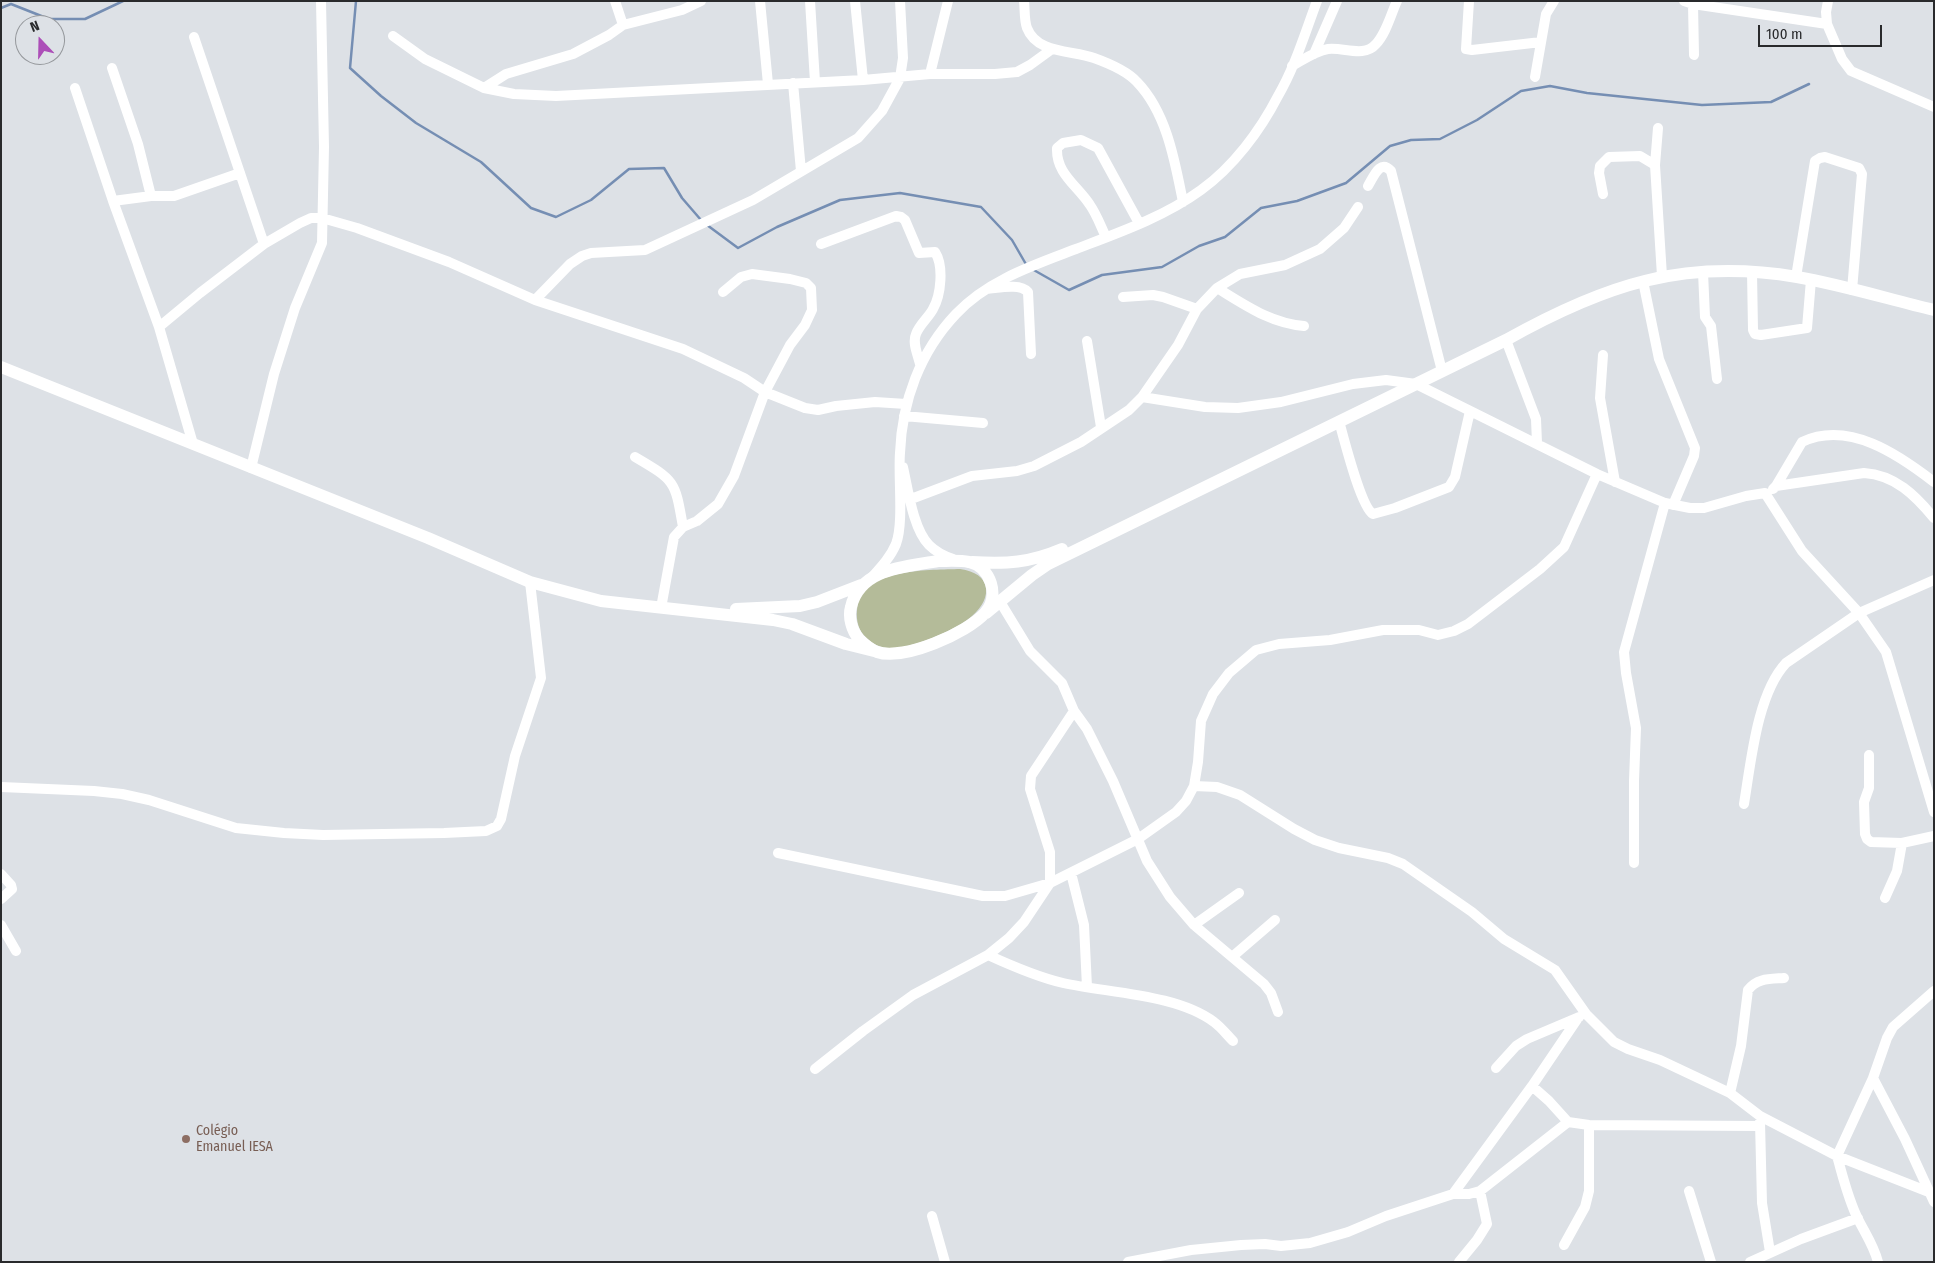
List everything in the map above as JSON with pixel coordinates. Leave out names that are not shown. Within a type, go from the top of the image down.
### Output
[{"type":"main road","points":[[1,366],[428,538],[530,582],[600,601],[752,617],[792,624],[846,644],[891,654],[924,647],[964,630],[999,600],[1048,564],[1506,340],[1572,305],[1597,295],[1662,276],[1703,272],[1752,272],[1796,277],[1934,310]]},
{"type":"main road","points":[[878,652],[866,646],[857,636],[851,624],[850,610],[853,596],[861,585],[872,576],[938,561],[995,563],[1032,560],[1134,522]]},
{"type":"main road","points":[[964,562],[980,567],[987,574],[992,584],[991,604],[986,613]]},
{"type":"main road","points":[[696,612],[800,606],[826,599],[861,585]]},
{"type":"street","points":[[251,468],[274,374],[295,308],[322,244],[324,147],[321,1]]},
{"type":"street","points":[[615,1],[623,25]]},
{"type":"street","points":[[484,88],[506,74],[573,54],[610,35],[623,25],[682,10],[701,1]]},
{"type":"street","points":[[760,1],[768,84]]},
{"type":"street","points":[[810,1],[815,82]]},
{"type":"street","points":[[855,1],[863,80]]},
{"type":"street","points":[[535,300],[570,264],[582,256],[591,253],[645,250],[753,200],[858,138],[882,111],[900,78],[903,58],[900,1]]},
{"type":"street","points":[[930,74],[948,1]]},
{"type":"street","points":[[1024,1],[1027,28],[1035,40],[1052,49],[1093,58],[1120,70],[1136,80],[1150,97],[1163,124],[1175,164],[1183,202]]},
{"type":"street","points":[[872,576],[887,560],[896,543],[899,529],[900,452],[906,404],[920,364],[935,338],[951,319],[983,289],[1028,267],[1139,223],[1183,202],[1203,189],[1226,168],[1254,136],[1279,96],[1317,1]]},
{"type":"street","points":[[1314,54],[1337,1]]},
{"type":"street","points":[[1292,66],[1327,49],[1350,49],[1362,52],[1371,49],[1380,40],[1396,1]]},
{"type":"street","points":[[1469,1],[1466,49],[1472,50],[1541,42]]},
{"type":"street","points":[[1535,77],[1546,14],[1554,1]]},
{"type":"street","points":[[1828,1],[1826,12],[1827,24],[1842,59],[1851,71],[1934,107]]},
{"type":"street","points":[[1694,55],[1688,3],[1827,24]]},
{"type":"street","points":[[393,36],[426,59],[484,88],[514,94],[556,96],[900,78],[930,74],[995,74],[1016,72],[1052,49]]},
{"type":"street","points":[[194,37],[264,244]]},
{"type":"street","points":[[112,68],[138,144],[150,196]]},
{"type":"street","points":[[793,83],[801,171]]},
{"type":"street","points":[[75,88],[113,201],[159,327],[193,444]]},
{"type":"street","points":[[1658,128],[1655,164],[1662,276]]},
{"type":"street","points":[[1106,237],[1092,207],[1071,184],[1057,159],[1057,148],[1063,143],[1080,140],[1098,148],[1139,223]]},
{"type":"street","points":[[1603,194],[1599,173],[1600,166],[1609,157],[1640,156],[1655,164]]},
{"type":"street","points":[[1796,277],[1815,161],[1825,157],[1859,168],[1862,174],[1852,290]]},
{"type":"street","points":[[1368,186],[1378,168],[1382,166],[1387,167],[1391,171],[1442,371]]},
{"type":"street","points":[[113,201],[150,196],[174,196],[240,173]]},
{"type":"street","points":[[910,498],[972,476],[1018,471],[1034,466],[1081,442],[1128,410],[1142,397],[1178,345],[1197,309],[1217,288],[1240,274],[1285,265],[1320,249],[1344,228],[1358,207]]},
{"type":"street","points":[[821,244],[896,216],[904,220],[919,253],[935,252],[940,273],[940,290],[935,307],[916,334],[914,344],[920,364]]},
{"type":"street","points":[[159,327],[264,244],[305,220],[322,218],[357,228],[449,262],[535,300],[683,349],[744,378],[765,392],[805,408],[818,410],[875,402],[906,404]]},
{"type":"street","points":[[1703,272],[1705,317],[1711,326],[1717,379]]},
{"type":"street","points":[[1752,272],[1754,330],[1755,334],[1761,335],[1807,328],[1810,280]]},
{"type":"street","points":[[661,608],[674,537],[683,527],[697,521],[718,504],[734,476],[765,392],[790,345],[805,325],[812,310],[811,288],[806,283],[790,279],[752,274],[741,277],[723,292]]},
{"type":"street","points":[[1634,863],[1636,728],[1624,652],[1669,504],[1694,456],[1695,448],[1659,360],[1643,281]]},
{"type":"street","points":[[983,289],[1019,287],[1025,288],[1028,292],[1031,354]]},
{"type":"street","points":[[1217,288],[1256,312],[1277,321],[1304,326]]},
{"type":"street","points":[[1123,297],[1153,295],[1197,309]]},
{"type":"street","points":[[1506,340],[1536,419],[1537,443]]},
{"type":"street","points":[[1086,341],[1101,427]]},
{"type":"street","points":[[1602,355],[1600,398],[1615,482]]},
{"type":"street","points":[[1142,397],[1205,407],[1238,408],[1281,402],[1361,383],[1386,380],[1416,384],[1597,474],[1669,504],[1690,508],[1704,508],[1746,496],[1766,493],[1776,486],[1802,442],[1828,435],[1858,438],[1877,446],[1905,460],[1934,482]]},
{"type":"street","points":[[1339,421],[1362,498],[1368,511],[1373,514],[1395,508],[1449,487],[1455,477],[1470,411]]},
{"type":"street","points":[[904,416],[983,423]]},
{"type":"street","points":[[900,452],[910,498],[921,534],[929,545],[941,555],[964,562]]},
{"type":"street","points":[[635,457],[664,474],[674,486],[683,527]]},
{"type":"street","points":[[778,853],[983,896],[1005,896],[1050,883],[1072,873],[1138,839],[1176,812],[1186,801],[1194,786],[1201,722],[1213,694],[1229,674],[1256,650],[1279,644],[1330,640],[1383,630],[1420,630],[1438,635],[1461,628],[1540,568],[1564,547],[1597,474]]},
{"type":"street","points":[[1776,486],[1864,474],[1878,474],[1904,486],[1934,518]]},
{"type":"street","points":[[1766,493],[1802,551],[1859,613],[1886,652],[1934,812]]},
{"type":"street","points":[[1744,804],[1756,727],[1778,671],[1786,663],[1859,613],[1934,580]]},
{"type":"street","points":[[1,787],[122,794],[149,800],[236,828],[284,833],[323,835],[486,831],[497,826],[501,819],[515,756],[541,678],[530,582]]},
{"type":"street","points":[[999,600],[1030,651],[1062,684],[1074,711],[1087,729],[1113,781],[1147,861],[1170,898],[1194,925],[1264,984],[1271,993],[1278,1012]]},
{"type":"street","points":[[815,1069],[913,995],[988,955],[1009,938],[1024,922],[1050,883],[1050,852],[1030,788],[1031,776],[1074,711]]},
{"type":"street","points":[[1869,755],[1869,788],[1864,802],[1865,834],[1867,840],[1871,842],[1902,843],[1934,836]]},
{"type":"street","points":[[1194,786],[1217,787],[1240,795],[1294,829],[1316,840],[1339,848],[1388,858],[1403,864],[1472,912],[1504,939],[1555,970],[1582,1016],[1614,1042],[1628,1050],[1660,1060],[1730,1093],[1760,1121],[1837,1156],[1932,1193]]},
{"type":"street","points":[[1885,898],[1897,871],[1902,843]]},
{"type":"street","points":[[1072,873],[1084,925],[1087,987]]},
{"type":"street","points":[[1,874],[11,885],[12,889],[1,899]]},
{"type":"street","points":[[1194,925],[1239,893]]},
{"type":"street","points":[[1232,957],[1275,920]]},
{"type":"street","points":[[1,925],[16,951]]},
{"type":"street","points":[[988,955],[1017,968],[1064,983],[1159,1000],[1192,1010],[1214,1022],[1233,1041]]},
{"type":"street","points":[[1730,1093],[1741,1046],[1748,990],[1753,983],[1765,979],[1784,978]]},
{"type":"street","points":[[1878,1262],[1875,1250],[1847,1194],[1837,1156],[1873,1078],[1887,1038],[1893,1027],[1934,991]]},
{"type":"street","points":[[1496,1068],[1516,1046],[1527,1039],[1582,1016]]},
{"type":"street","points":[[1453,1194],[1582,1016]]},
{"type":"street","points":[[1873,1078],[1905,1138],[1932,1193],[1934,1202]]},
{"type":"street","points":[[1532,1086],[1568,1122],[1589,1125],[1760,1121]]},
{"type":"street","points":[[1760,1121],[1762,1203],[1770,1252]]},
{"type":"street","points":[[1128,1262],[1216,1247],[1265,1244],[1281,1246],[1310,1243],[1348,1232],[1386,1216],[1453,1194],[1480,1192],[1568,1122]]},
{"type":"street","points":[[1564,1245],[1585,1206],[1589,1191],[1589,1125]]},
{"type":"street","points":[[1459,1262],[1477,1240],[1486,1224],[1480,1192]]},
{"type":"street","points":[[1689,1192],[1711,1262]]},
{"type":"street","points":[[932,1216],[945,1262]]},
{"type":"street","points":[[1750,1262],[1801,1238],[1858,1218]]},
{"type":"green space","points":[[960,569],[978,575],[986,587],[984,601],[979,609],[965,622],[919,643],[896,648],[876,645],[862,633],[857,618],[858,603],[864,592],[874,583],[902,573]]},
{"type":"waterway","points":[[1,8],[11,4],[49,19],[85,19],[123,1]]},
{"type":"waterway","points":[[356,1],[350,68],[381,96],[416,123],[481,162],[531,208],[556,217],[591,200],[629,169],[664,168],[682,198],[701,220]]},
{"type":"waterway","points":[[1032,269],[1069,290],[1102,275],[1162,267],[1199,246],[1225,237],[1261,208],[1297,201],[1346,183],[1390,146],[1411,140],[1440,139],[1477,120],[1521,91],[1550,86],[1587,93],[1702,105],[1771,102],[1809,84]]},
{"type":"waterway","points":[[707,225],[738,248],[777,227],[840,200],[900,193],[981,207],[1012,240],[1027,266]]},
{"type":"place","name":"Colégio Emanuel IESA","points":[[186,1139]]}]
